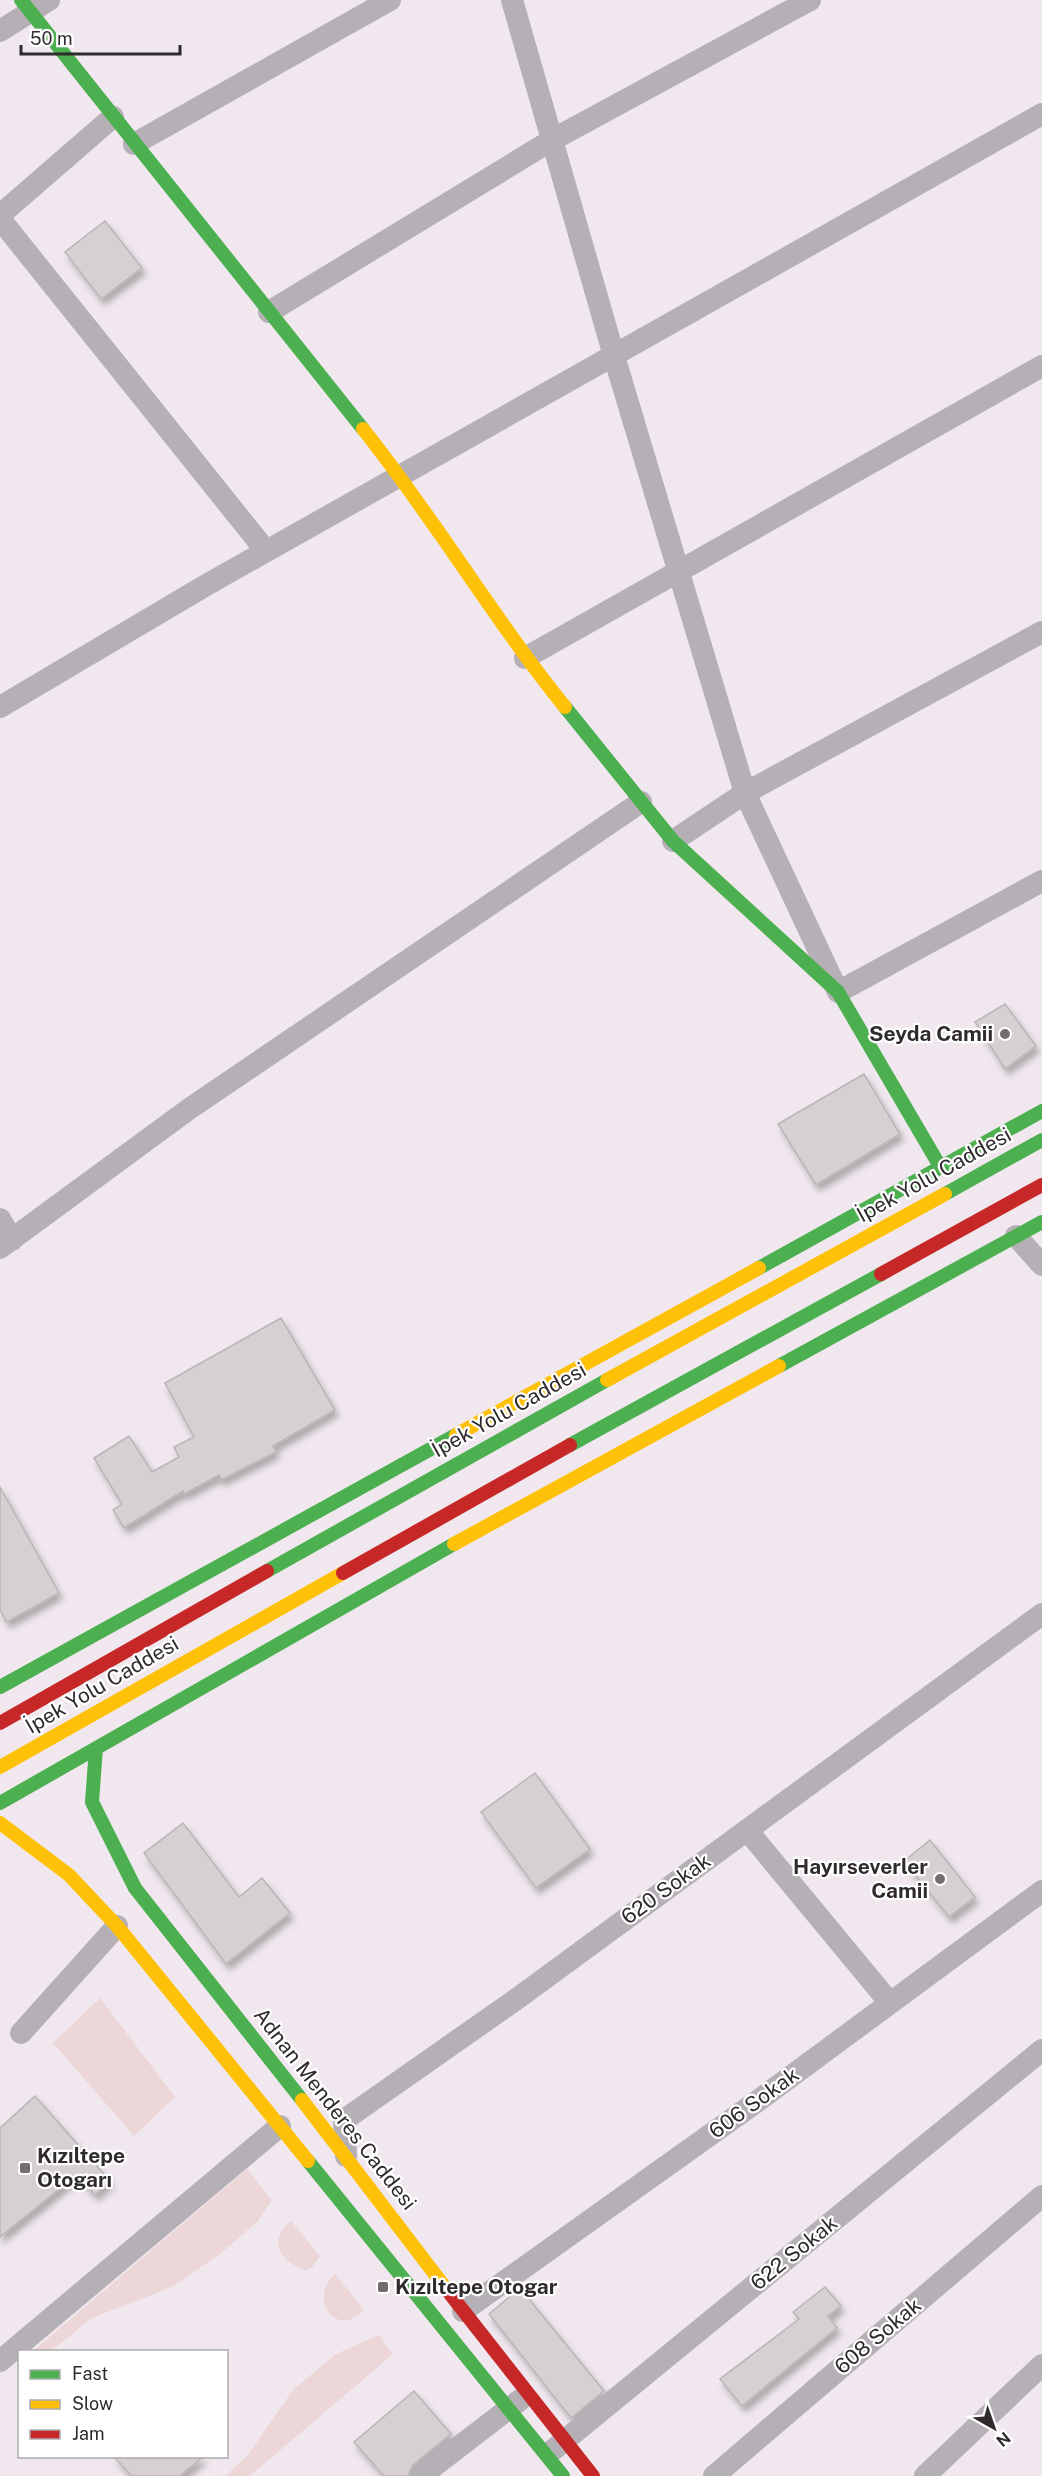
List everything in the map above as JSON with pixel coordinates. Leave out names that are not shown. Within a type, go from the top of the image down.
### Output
[{"type":"main road","points":[[24,6],[400,477],[525,658],[673,841],[838,992],[941,1168]]},
{"type":"main road","points":[[2,1682],[1042,1111]]},
{"type":"main road","name":"İpek Yolu Caddesi","points":[[0,1723],[513,1431],[1042,1140]]},
{"type":"main road","name":"İpek Yolu Caddesi","points":[[0,1767],[539,1462],[1042,1185]]},
{"type":"main road","points":[[0,1803],[366,1592],[1042,1222]]},
{"type":"main road","name":"Adnan Menderes Caddesi","points":[[96,1748],[92,1802],[135,1888],[346,2156],[592,2476]]},
{"type":"main road","points":[[0,1823],[69,1875],[117,1926],[563,2476]]},
{"type":"street","points":[[0,31],[24,6],[49,0]]},
{"type":"street","points":[[134,144],[390,0]]},
{"type":"street","points":[[512,0],[614,356],[745,793],[838,992],[1042,881]]},
{"type":"street","points":[[269,312],[552,140],[810,0]]},
{"type":"street","points":[[0,707],[266,551],[1042,114]]},
{"type":"street","points":[[112,117],[0,217],[266,551]]},
{"type":"street","points":[[525,658],[1042,366]]},
{"type":"street","points":[[673,841],[745,793],[1042,632]]},
{"type":"street","points":[[0,1219],[6,1244],[189,1109],[641,802]]},
{"type":"street","points":[[1016,1236],[1042,1265]]},
{"type":"street","name":"620 Sokak","points":[[346,2156],[344,2120],[518,1998],[1042,1614]]},
{"type":"street","points":[[747,1830],[890,2003]]},
{"type":"street","name":"606 Sokak","points":[[464,2311],[1042,1891]]},
{"type":"street","points":[[21,2033],[117,1926]]},
{"type":"street","name":"622 Sokak","points":[[546,2455],[1042,2050]]},
{"type":"street","points":[[0,2361],[280,2127]]},
{"type":"street","points":[[320,2176],[346,2156]]},
{"type":"street","name":"608 Sokak","points":[[714,2476],[1042,2196]]},
{"type":"street","points":[[925,2476],[1042,2365]]},
{"type":"street","points":[[421,2476],[528,2393]]},
{"type":"shaded area","points":[[100,1998],[175,2097],[134,2136],[53,2043]]},
{"type":"shaded area","points":[[247,2169],[272,2200],[258,2221],[220,2254],[172,2287],[92,2318],[52,2350],[34,2350]]},
{"type":"shaded area","points":[[291,2221],[320,2256],[312,2267],[304,2271],[288,2261],[278,2243],[284,2229]]},
{"type":"shaded area","points":[[335,2274],[364,2310],[354,2318],[344,2320],[336,2318],[329,2313],[325,2304],[324,2295],[327,2284]]},
{"type":"shaded area","points":[[379,2335],[393,2354],[250,2476],[225,2476],[247,2456],[293,2390],[336,2354]]},
{"type":"building","points":[[105,221],[142,268],[101,299],[65,252]]},
{"type":"building","name":"Seyda Camii","points":[[1005,1004],[1036,1046],[1005,1069],[975,1022]]},
{"type":"building","points":[[864,1074],[900,1134],[816,1185],[778,1124]]},
{"type":"building","points":[[281,1318],[335,1410],[273,1446],[276,1452],[221,1480],[219,1475],[184,1494],[183,1491],[124,1528],[113,1510],[122,1504],[94,1458],[129,1436],[152,1472],[179,1457],[174,1447],[194,1437],[165,1383]]},
{"type":"building","points":[[0,1487],[59,1593],[7,1622],[0,1610]]},
{"type":"building","points":[[535,1773],[590,1849],[536,1888],[481,1812]]},
{"type":"building","points":[[183,1823],[239,1897],[262,1878],[290,1913],[226,1964],[144,1853]]},
{"type":"building","name":"Hayırseverler Camii","points":[[930,1840],[975,1897],[949,1917],[904,1861]]},
{"type":"building","points":[[35,2096],[110,2181],[95,2195],[77,2175],[0,2237],[0,2128]]},
{"type":"building","points":[[825,2287],[841,2306],[828,2316],[837,2328],[742,2406],[720,2379],[799,2319],[793,2312]]},
{"type":"building","points":[[520,2288],[604,2391],[571,2418],[489,2314]]},
{"type":"building","points":[[414,2391],[451,2434],[413,2465],[408,2476],[384,2476],[354,2442]]},
{"type":"building","points":[[115,2458],[202,2458],[180,2476],[132,2476]]},
{"type":"traffic: fast","points":[[21,0],[363,429]]},
{"type":"traffic: fast","points":[[565,707],[673,841],[838,992],[941,1168]]},
{"type":"traffic: fast","points":[[759,1268],[1042,1111]]},
{"type":"traffic: fast","points":[[945,1194],[1042,1140]]},
{"type":"traffic: fast","points":[[779,1366],[1042,1222]]},
{"type":"traffic: fast","points":[[570,1445],[881,1274]]},
{"type":"traffic: fast","points":[[267,1571],[607,1380]]},
{"type":"traffic: fast","points":[[0,1687],[456,1435]]},
{"type":"traffic: fast","points":[[0,1803],[454,1544]]},
{"type":"traffic: fast","points":[[96,1748],[92,1802],[135,1888],[302,2100]]},
{"type":"traffic: fast","points":[[308,2161],[563,2476]]},
{"type":"traffic: slow","points":[[363,429],[415,498],[513,639],[565,707]]},
{"type":"traffic: slow","points":[[607,1380],[945,1194]]},
{"type":"traffic: slow","points":[[456,1435],[759,1268]]},
{"type":"traffic: slow","points":[[454,1544],[779,1366]]},
{"type":"traffic: slow","points":[[0,1767],[343,1573]]},
{"type":"traffic: slow","points":[[0,1823],[69,1875],[117,1926],[308,2161]]},
{"type":"traffic: slow","points":[[302,2100],[447,2290]]},
{"type":"traffic: jam","points":[[881,1274],[1042,1185]]},
{"type":"traffic: jam","points":[[343,1573],[570,1445]]},
{"type":"traffic: jam","points":[[0,1723],[267,1571]]},
{"type":"traffic: jam","points":[[447,2290],[593,2476]]},
{"type":"place","name":"Seyda Camii","points":[[1005,1034]]},
{"type":"place","name":"Hayırseverler Camii","points":[[940,1879]]},
{"type":"place","name":"Kızıltepe Otogarı","points":[[25,2168]]},
{"type":"place","name":"Kızıltepe Otogar","points":[[383,2287]]}]
